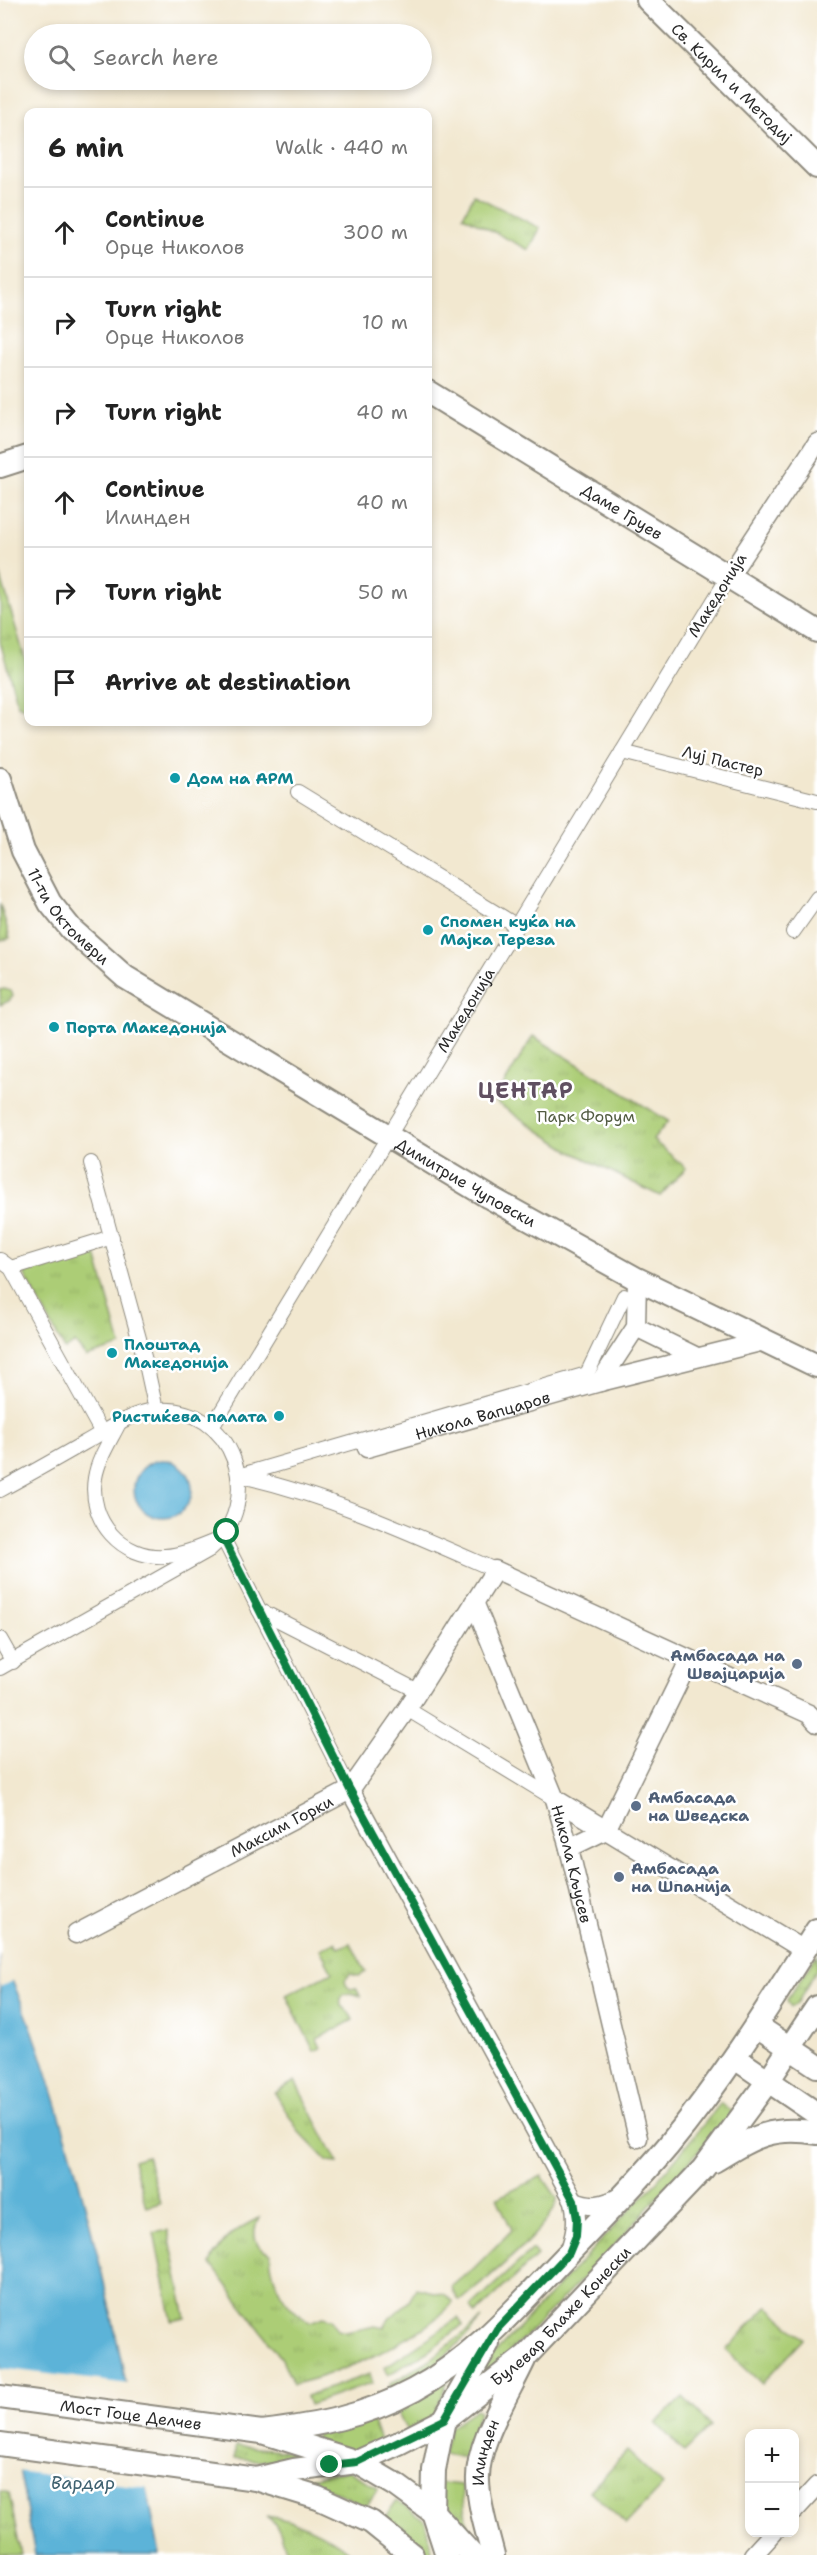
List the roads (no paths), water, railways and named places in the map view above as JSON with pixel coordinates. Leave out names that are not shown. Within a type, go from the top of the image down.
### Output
[{"type":"street","name":"Св. Кирил и Методиј","points":[[648,0],[817,167]]},
{"type":"street","name":"Даме Груев","points":[[432,394],[817,631]]},
{"type":"street","name":"Македонија","points":[[212,1428],[729,576],[817,443]]},
{"type":"street","points":[[0,466],[24,458]]},
{"type":"street","name":"Луј Пастер","points":[[622,752],[817,801]]},
{"type":"street","name":"11-ти Октомври","points":[[0,779],[23,851],[50,903],[71,929],[125,976]]},
{"type":"street","points":[[298,792],[517,926]]},
{"type":"street","points":[[793,932],[817,898]]},
{"type":"street","name":"Димитрие Чуповски","points":[[125,976],[489,1197],[631,1288],[764,1341],[817,1366]]},
{"type":"street","points":[[91,1163],[156,1410]]},
{"type":"street","points":[[102,1433],[6,1264],[112,1237]]},
{"type":"street","points":[[600,1382],[636,1327],[631,1288]]},
{"type":"street","points":[[238,1476],[587,1374],[631,1288]]},
{"type":"street","points":[[636,1327],[697,1357]]},
{"type":"street","name":"Никола Вапцаров","points":[[367,1448],[600,1382],[764,1341]]},
{"type":"street","points":[[0,1490],[119,1423],[135,1415],[156,1410],[182,1413],[212,1428],[230,1450],[238,1476],[237,1509],[223,1538],[197,1558],[0,1668]]},
{"type":"street","points":[[119,1423],[100,1460],[94,1487],[99,1517],[116,1539],[125,1548],[138,1553],[162,1556],[184,1552],[223,1538]]},
{"type":"street","points":[[238,1476],[298,1490],[361,1511],[495,1570],[688,1662],[814,1717]]},
{"type":"street","points":[[223,1538],[350,1790],[574,2201],[577,2219],[576,2236],[569,2253]]},
{"type":"street","name":"Максим Горки","points":[[76,1934],[350,1790],[407,1709],[495,1570]]},
{"type":"street","name":"Никола Кљусев","points":[[474,1602],[555,1799],[569,1848],[638,2138]]},
{"type":"street","points":[[259,1610],[418,1690]]},
{"type":"street","points":[[0,1638],[13,1662]]},
{"type":"street","points":[[569,1848],[606,1830],[688,1662]]},
{"type":"street","points":[[407,1709],[804,1950]]},
{"type":"street","points":[[262,2432],[332,2422],[382,2405],[427,2382],[497,2329],[667,2147],[735,2058],[817,1930]]},
{"type":"street","name":"Булевар Блаже Конески","points":[[256,2479],[294,2470],[357,2462],[444,2420],[526,2356],[703,2169],[768,2081],[817,2007]]},
{"type":"street","points":[[757,2026],[817,2066]]},
{"type":"street","points":[[735,2058],[817,2114]]},
{"type":"street","points":[[703,2169],[764,2134],[778,2130],[817,2133]]},
{"type":"street","points":[[574,2201],[588,2206],[604,2205],[621,2196]]},
{"type":"street","points":[[447,2555],[433,2512],[434,2469],[444,2420],[497,2329]]},
{"type":"street","name":"Илинден","points":[[493,2555],[483,2519],[478,2476],[484,2444],[526,2356]]},
{"type":"street","name":"Мост Гоце Делчев","points":[[0,2397],[262,2432]]},
{"type":"street","points":[[262,2432],[357,2462],[396,2485],[433,2512],[472,2555]]},
{"type":"street","points":[[0,2444],[256,2479],[318,2498],[371,2522],[412,2555]]},
{"type":"street","points":[[799,2507],[817,2487]]},
{"type":"street","points":[[753,2555],[769,2537]]},
{"type":"water","points":[[157,1460],[169,1460],[184,1468],[192,1483],[192,1495],[184,1510],[169,1518],[157,1518],[142,1510],[134,1495],[134,1483],[142,1468]]},
{"type":"water","name":"Вардар","points":[[0,1955],[39,2049],[83,2197],[119,2350],[160,2555],[35,2555],[0,2366]]},
{"type":"place","name":"Дом на АРМ","points":[[175,778]]},
{"type":"place","name":"Спомен куќа на Мајка Тереза","points":[[428,930]]},
{"type":"place","name":"Порта Македонија","points":[[54,1027]]},
{"type":"place","name":"Плоштад Македонија","points":[[112,1353]]},
{"type":"place","name":"Ристиќева палата","points":[[279,1416]]},
{"type":"place","name":"Амбасада на Швајцарија","points":[[797,1664]]},
{"type":"place","name":"Амбасада на Шведска","points":[[636,1806]]},
{"type":"place","name":"Амбасада на Шпанија","points":[[619,1877]]},
{"type":"district","name":"ЦЕНТАР","points":[[526,1090]]},
{"type":"park label","name":"Парк Форум","points":[[586,1116]]}]
